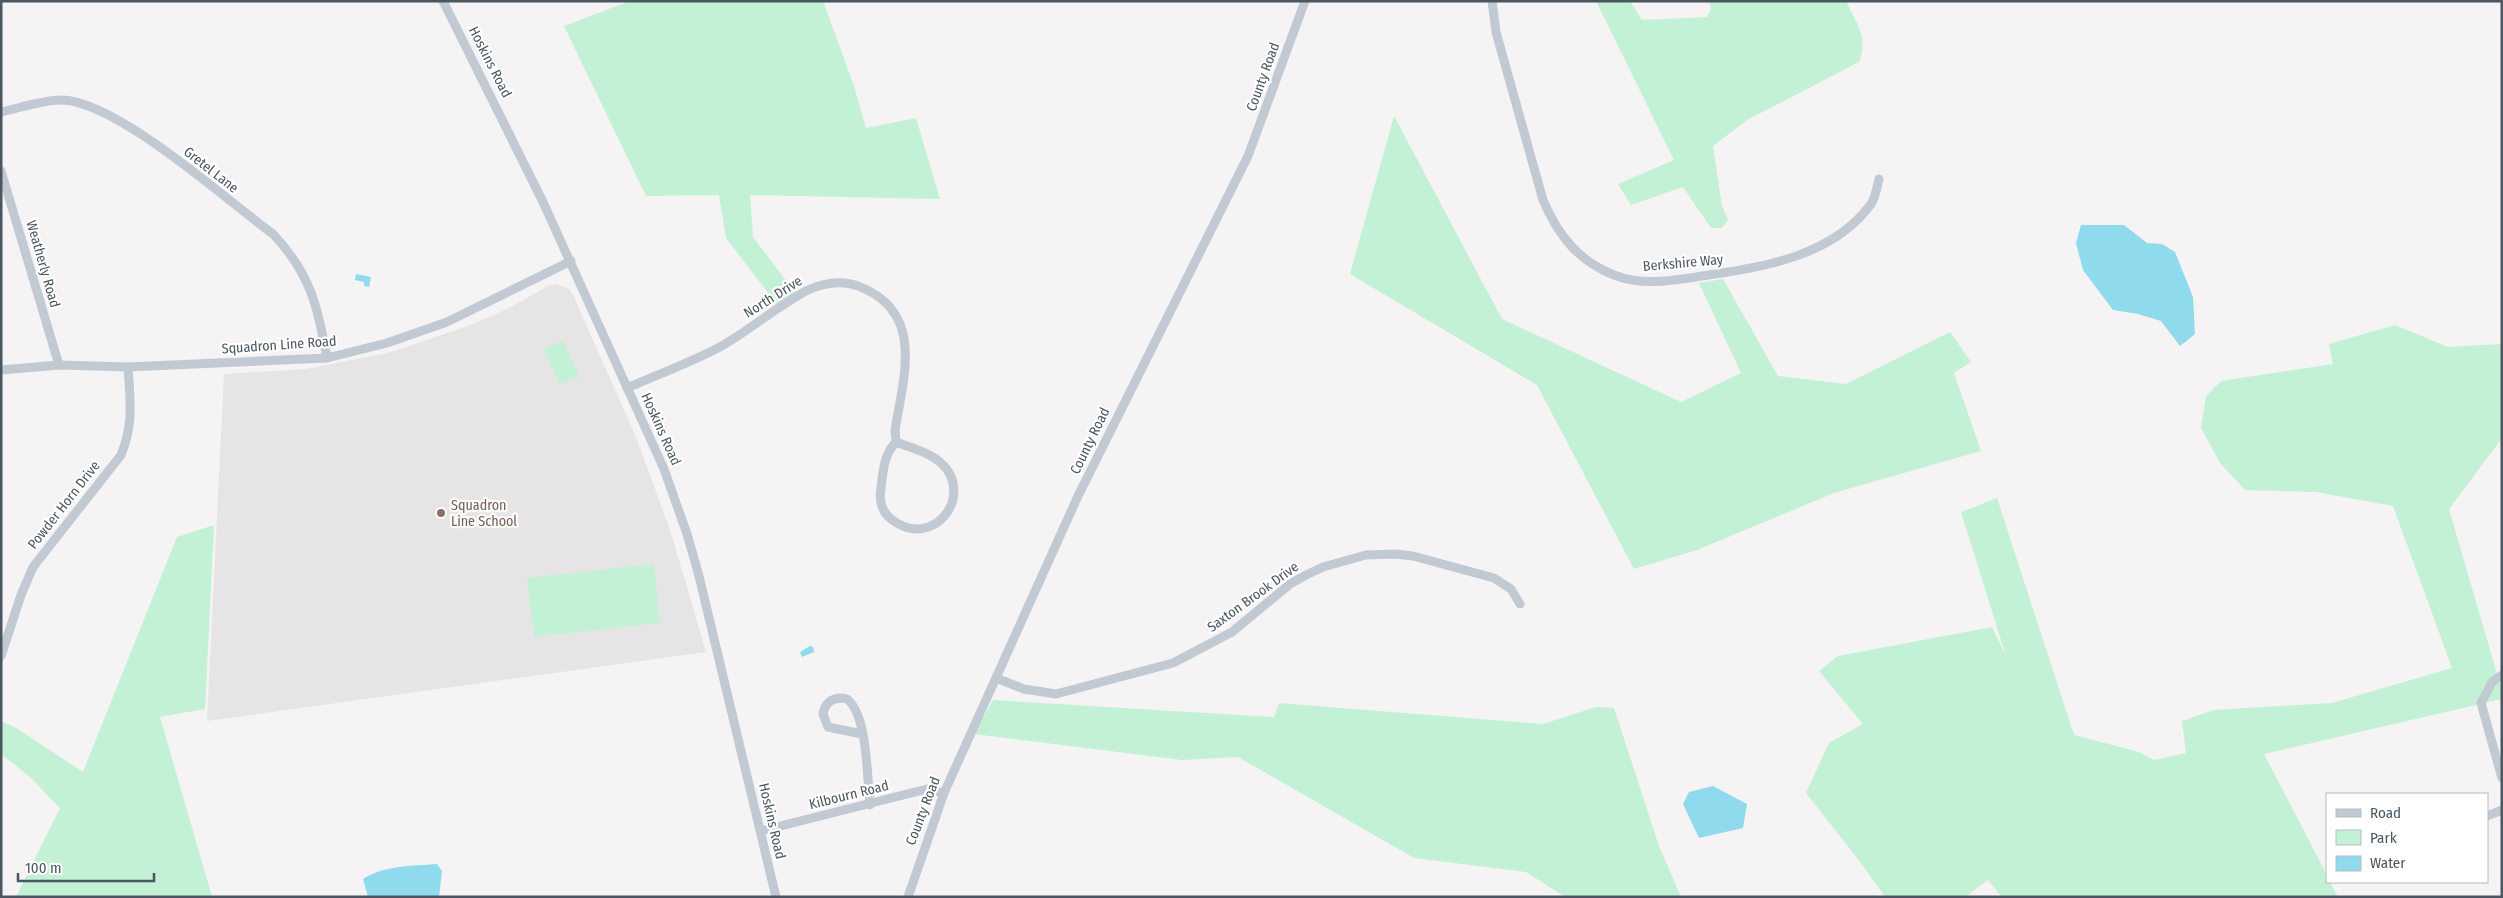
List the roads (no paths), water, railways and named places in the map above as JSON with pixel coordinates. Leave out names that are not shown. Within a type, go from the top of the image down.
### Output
[{"type":"street","name":"Hoskins Road","points":[[443,1],[503,119],[571,262],[664,469],[687,534],[776,897]]},
{"type":"street","name":"County Road","points":[[908,897],[944,793],[1078,496],[1248,156],[1305,1]]},
{"type":"street","name":"Berkshire Way","points":[[1492,1],[1496,32],[1543,200],[1553,224],[1575,252],[1594,266],[1614,275],[1648,282],[1695,277],[1783,262],[1806,253],[1850,226],[1872,203],[1879,179]]},
{"type":"street","name":"Gretel Lane","points":[[1,112],[61,100],[80,103],[134,128],[273,234],[286,247],[304,275],[316,303],[327,358]]},
{"type":"street","name":"Weatherly Road","points":[[1,171],[59,365]]},
{"type":"street","name":"Squadron Line Road","points":[[1,370],[59,365],[128,367],[327,358],[386,343],[447,322],[571,262]]},
{"type":"street","name":"North Drive","points":[[628,388],[718,348],[808,290],[830,283],[844,283],[871,292],[891,310],[900,324],[907,358],[894,430],[896,442]]},
{"type":"street","name":"Powder Horn Drive","points":[[1,656],[33,567],[121,455],[131,419],[128,367]]},
{"type":"street","name":"North Drive","points":[[896,442],[930,454],[942,463],[951,476],[954,491],[951,506],[943,519],[932,527],[920,530],[899,525],[886,514],[880,501],[888,450],[896,442]]},
{"type":"street","name":"Saxton Brook Drive","points":[[996,678],[1024,689],[1056,694],[1173,663],[1232,632],[1290,584],[1306,575],[1323,567],[1366,555],[1395,554],[1413,556],[1494,578],[1511,589],[1520,604]]},
{"type":"street","points":[[2502,675],[2492,682],[2484,694],[2481,703],[2502,778]]},
{"type":"street","points":[[862,734],[828,726],[823,714],[828,702],[840,698],[850,701],[855,709],[862,734],[870,805]]},
{"type":"street","name":"Kilbourn Road","points":[[761,831],[870,805],[927,789],[944,793]]},
{"type":"street","points":[[2488,816],[2502,810]]},
{"type":"water","points":[[2081,225],[2124,225],[2147,243],[2162,244],[2175,252],[2193,297],[2195,334],[2180,346],[2161,321],[2138,314],[2113,310],[2083,270],[2076,243]]},
{"type":"water","points":[[356,274],[371,277],[369,287],[364,286],[364,282],[355,280]]},
{"type":"water","points":[[810,646],[813,647],[814,652],[802,657],[800,652]]},
{"type":"water","points":[[1713,786],[1747,804],[1743,828],[1699,838],[1683,804],[1689,792]]},
{"type":"water","points":[[437,864],[442,871],[439,897],[368,897],[363,879],[371,874],[399,867]]},
{"type":"place","name":"Squadron Line School","points":[[441,513]]}]
